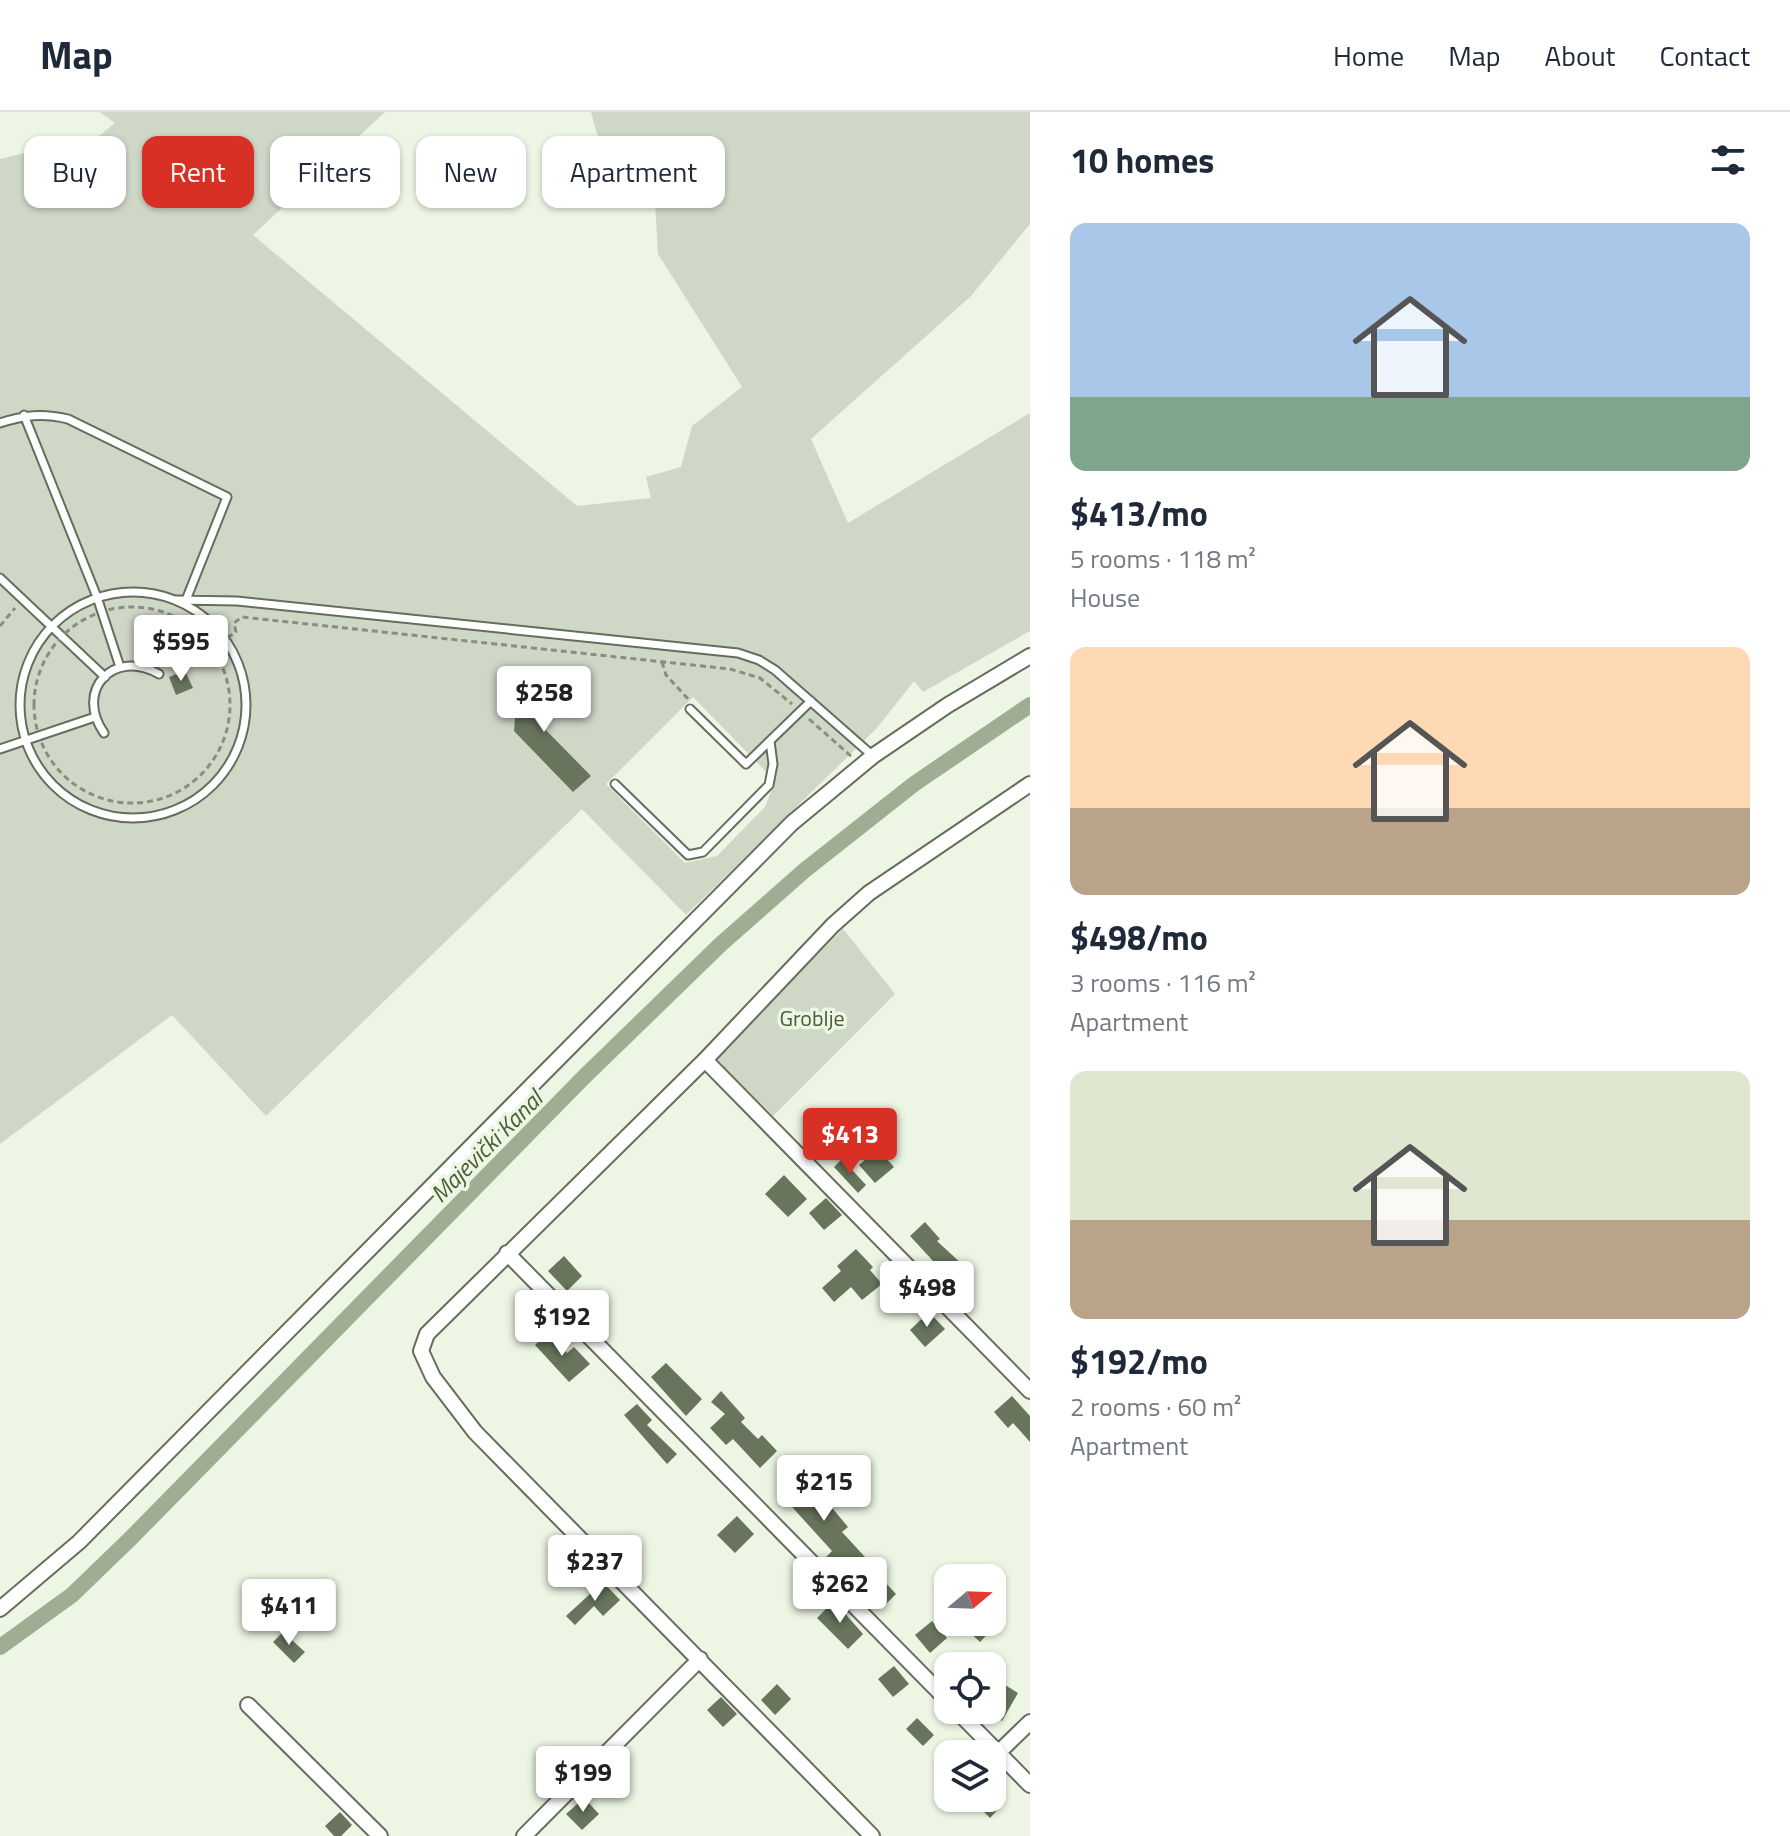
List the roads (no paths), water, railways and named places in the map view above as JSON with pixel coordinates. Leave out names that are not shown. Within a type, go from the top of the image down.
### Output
[{"type":"street","points":[[0,1609],[37,1581],[90,1531],[792,823],[873,756],[948,705],[1030,656]]},
{"type":"street","points":[[872,1836],[475,1432],[433,1377],[421,1351],[427,1334],[705,1060],[833,925],[869,893],[1030,784]]},
{"type":"street","points":[[705,1060],[1030,1391]]},
{"type":"street","points":[[507,1253],[934,1687]]},
{"type":"street","points":[[524,1836],[700,1659]]},
{"type":"street","points":[[248,1705],[380,1836]]},
{"type":"street","points":[[1006,1745],[1030,1722]]},
{"type":"street","points":[[970,1724],[985,1740]]},
{"type":"street","points":[[1006,1761],[1030,1785]]},
{"type":"lane","points":[[0,423],[24,415],[48,414],[68,419],[227,497],[186,600]]},
{"type":"lane","points":[[24,415],[97,597],[120,667]]},
{"type":"lane","points":[[0,578],[105,677]]},
{"type":"lane","points":[[176,600],[204,616],[234,654],[244,684],[243,733],[238,748],[222,776],[184,806],[138,818],[90,810],[51,782],[26,741],[20,709],[23,677],[36,647],[52,625],[65,614],[97,597],[137,592],[176,600],[237,601],[738,653],[775,670],[873,756]]},
{"type":"lane","points":[[104,733],[95,717],[93,694],[105,677],[120,667],[137,664],[159,674]]},
{"type":"lane","points":[[690,709],[746,764],[811,701]]},
{"type":"lane","points":[[0,749],[95,717]]},
{"type":"lane","points":[[615,784],[688,855],[703,852],[769,785],[773,764],[770,741]]},
{"type":"waterway","name":"Majevički Kanal","points":[[0,1647],[72,1595],[131,1538],[584,1077],[721,944],[805,870],[914,784],[1030,705]]},
{"type":"park label","name":"Groblje","points":[[812,1018]]}]
